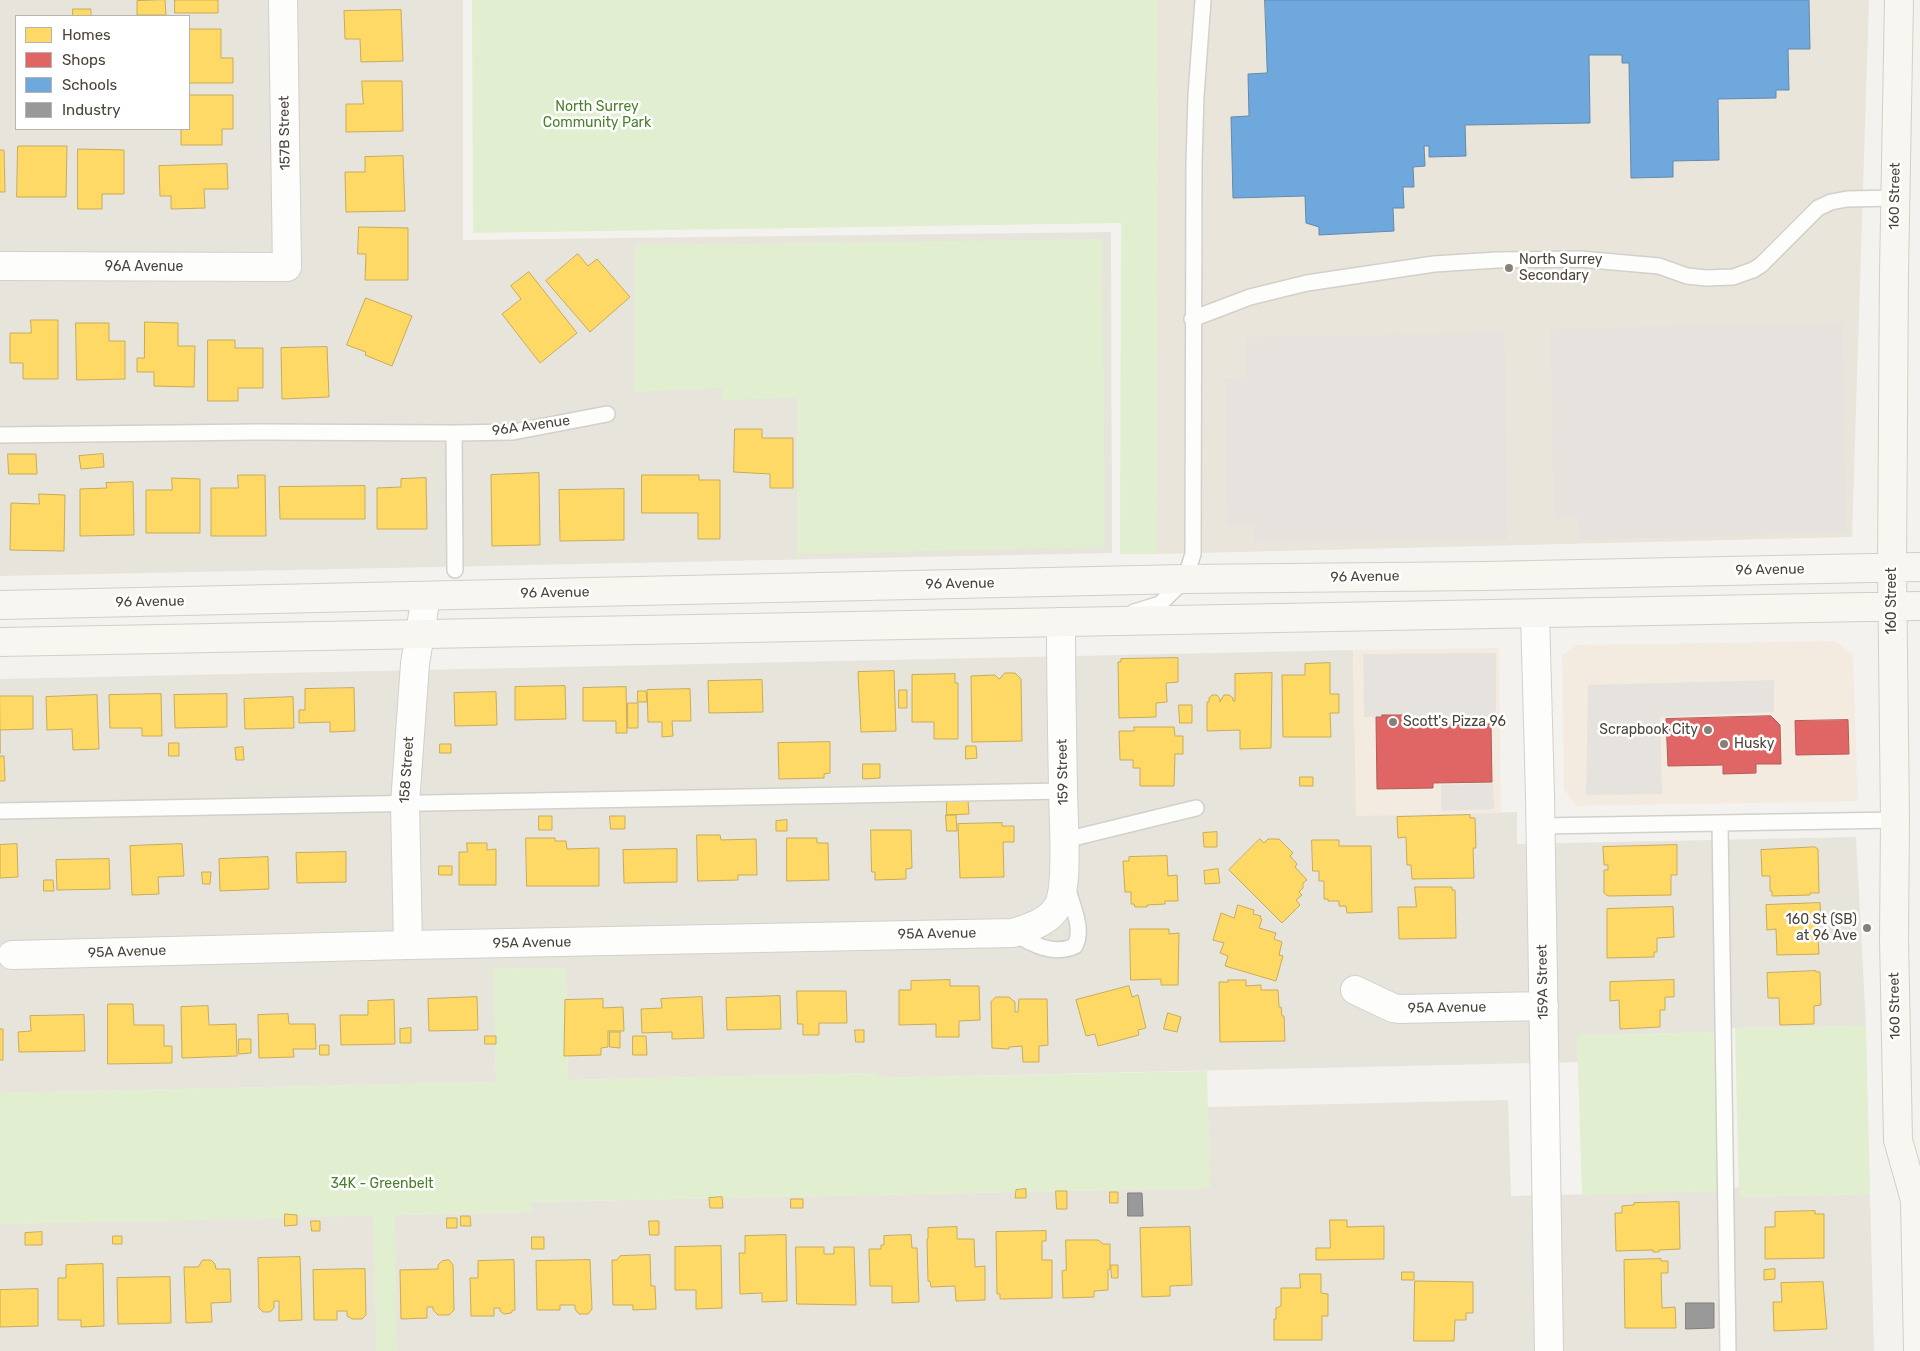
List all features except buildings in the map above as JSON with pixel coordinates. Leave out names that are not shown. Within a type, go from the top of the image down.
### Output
[{"type":"main road","name":"160 Street","points":[[1899,0],[1895,198],[1892,567],[1895,820],[1894,939],[1898,1140],[1915,1200]]},
{"type":"main road","name":"96 Avenue","points":[[0,605],[1920,566]]},
{"type":"main road","points":[[0,642],[1920,606]]},
{"type":"main road","name":"160 Street","points":[[1918,1351],[1915,1200],[1920,1172]]},
{"type":"street","name":"157B Street","points":[[283,0],[287,267]]},
{"type":"street","name":"96A Avenue","points":[[0,266],[287,267]]},
{"type":"street","name":"158 Street","points":[[408,945],[405,804],[419,634],[426,596]]},
{"type":"street","name":"159A Street","points":[[1535,614],[1541,826],[1549,1351]]},
{"type":"street","name":"159 Street","points":[[1048,917],[1058,906],[1062,890],[1065,840],[1061,622]]},
{"type":"street","name":"95A Avenue","points":[[12,956],[408,945],[1013,933],[1033,927],[1048,917]]},
{"type":"street","name":"95A Avenue","points":[[1354,990],[1399,1009],[1544,1006]]},
{"type":"lane","points":[[1104,622],[1160,604],[1185,580],[1193,554],[1192,319],[1195,106],[1204,0]]},
{"type":"lane","points":[[1192,319],[1250,297],[1306,284],[1434,264],[1497,260],[1580,259],[1659,266],[1687,276],[1706,278],[1733,277],[1761,265],[1818,208],[1831,202],[1895,198]]},
{"type":"lane","name":"96A Avenue","points":[[0,435],[513,432],[607,414]]},
{"type":"lane","points":[[454,433],[455,570]]},
{"type":"lane","points":[[0,811],[1063,791]]},
{"type":"lane","points":[[1065,840],[1196,808]]},
{"type":"lane","points":[[1541,826],[1895,820]]},
{"type":"lane","points":[[1720,823],[1728,1351]]},
{"type":"lane","points":[[1013,933],[1044,948],[1060,950],[1075,946],[1079,930],[1063,874]]},
{"type":"shaded area","points":[[0,0],[463,0],[463,240],[1111,232],[1112,553],[0,576]]},
{"type":"shaded area","name":"North Surrey Secondary","points":[[1158,0],[1869,0],[1852,537],[1156,554]]},
{"type":"shaded area","points":[[1842,322],[1847,533],[1579,540],[1578,517],[1554,518],[1550,329]]},
{"type":"shaded area","points":[[1505,333],[1507,540],[1254,543],[1254,526],[1227,526],[1225,378],[1246,377],[1246,337]]},
{"type":"shaded area","points":[[1835,641],[1853,655],[1858,801],[1576,806],[1564,789],[1562,656],[1575,645]]},
{"type":"shaded area","points":[[1499,648],[1501,813],[1356,816],[1353,650]]},
{"type":"shaded area","points":[[1353,650],[1357,815],[1517,812],[1517,844],[1856,837],[1866,1026],[1735,1028],[1714,1032],[1577,1036],[1578,1062],[877,1078],[877,1073],[568,1080],[566,968],[494,969],[496,1082],[0,1093],[0,679]]},
{"type":"shaded area","points":[[1496,653],[1496,716],[1364,717],[1363,654]]},
{"type":"shaded area","points":[[1774,680],[1774,712],[1660,717],[1662,794],[1586,795],[1588,685]]},
{"type":"shaded area","points":[[1493,783],[1494,809],[1441,811],[1441,785]]},
{"type":"shaded area","points":[[1508,1100],[1511,1196],[1719,1191],[1739,1187],[1739,1197],[1870,1194],[1874,1351],[0,1351],[0,1224],[530,1212],[531,1202],[1209,1188],[1208,1107]]},
{"type":"green space","name":"North Surrey Community Park","points":[[472,0],[1158,0],[1156,554],[1120,554],[1121,223],[473,233]]},
{"type":"green space","points":[[1102,239],[1105,547],[797,554],[797,398],[722,400],[722,388],[635,392],[635,245]]},
{"type":"green space","name":"34K - Greenbelt","points":[[566,968],[568,1080],[877,1073],[878,1078],[1207,1071],[1210,1188],[531,1202],[531,1212],[395,1215],[397,1351],[376,1351],[373,1216],[0,1224],[0,1093],[496,1082],[493,969]]},
{"type":"green space","points":[[1866,1026],[1870,1194],[1739,1197],[1735,1028]]},
{"type":"green space","points":[[1714,1032],[1719,1191],[1582,1195],[1577,1036]]},
{"type":"place","name":"North Surrey Secondary","points":[[1509,268]]},
{"type":"place","name":"Scott's Pizza 96","points":[[1393,722]]},
{"type":"place","name":"Scrapbook City","points":[[1708,730]]},
{"type":"place","name":"Husky","points":[[1724,744]]},
{"type":"place","name":"160 St (SB) at 96 Ave","points":[[1867,928]]}]
